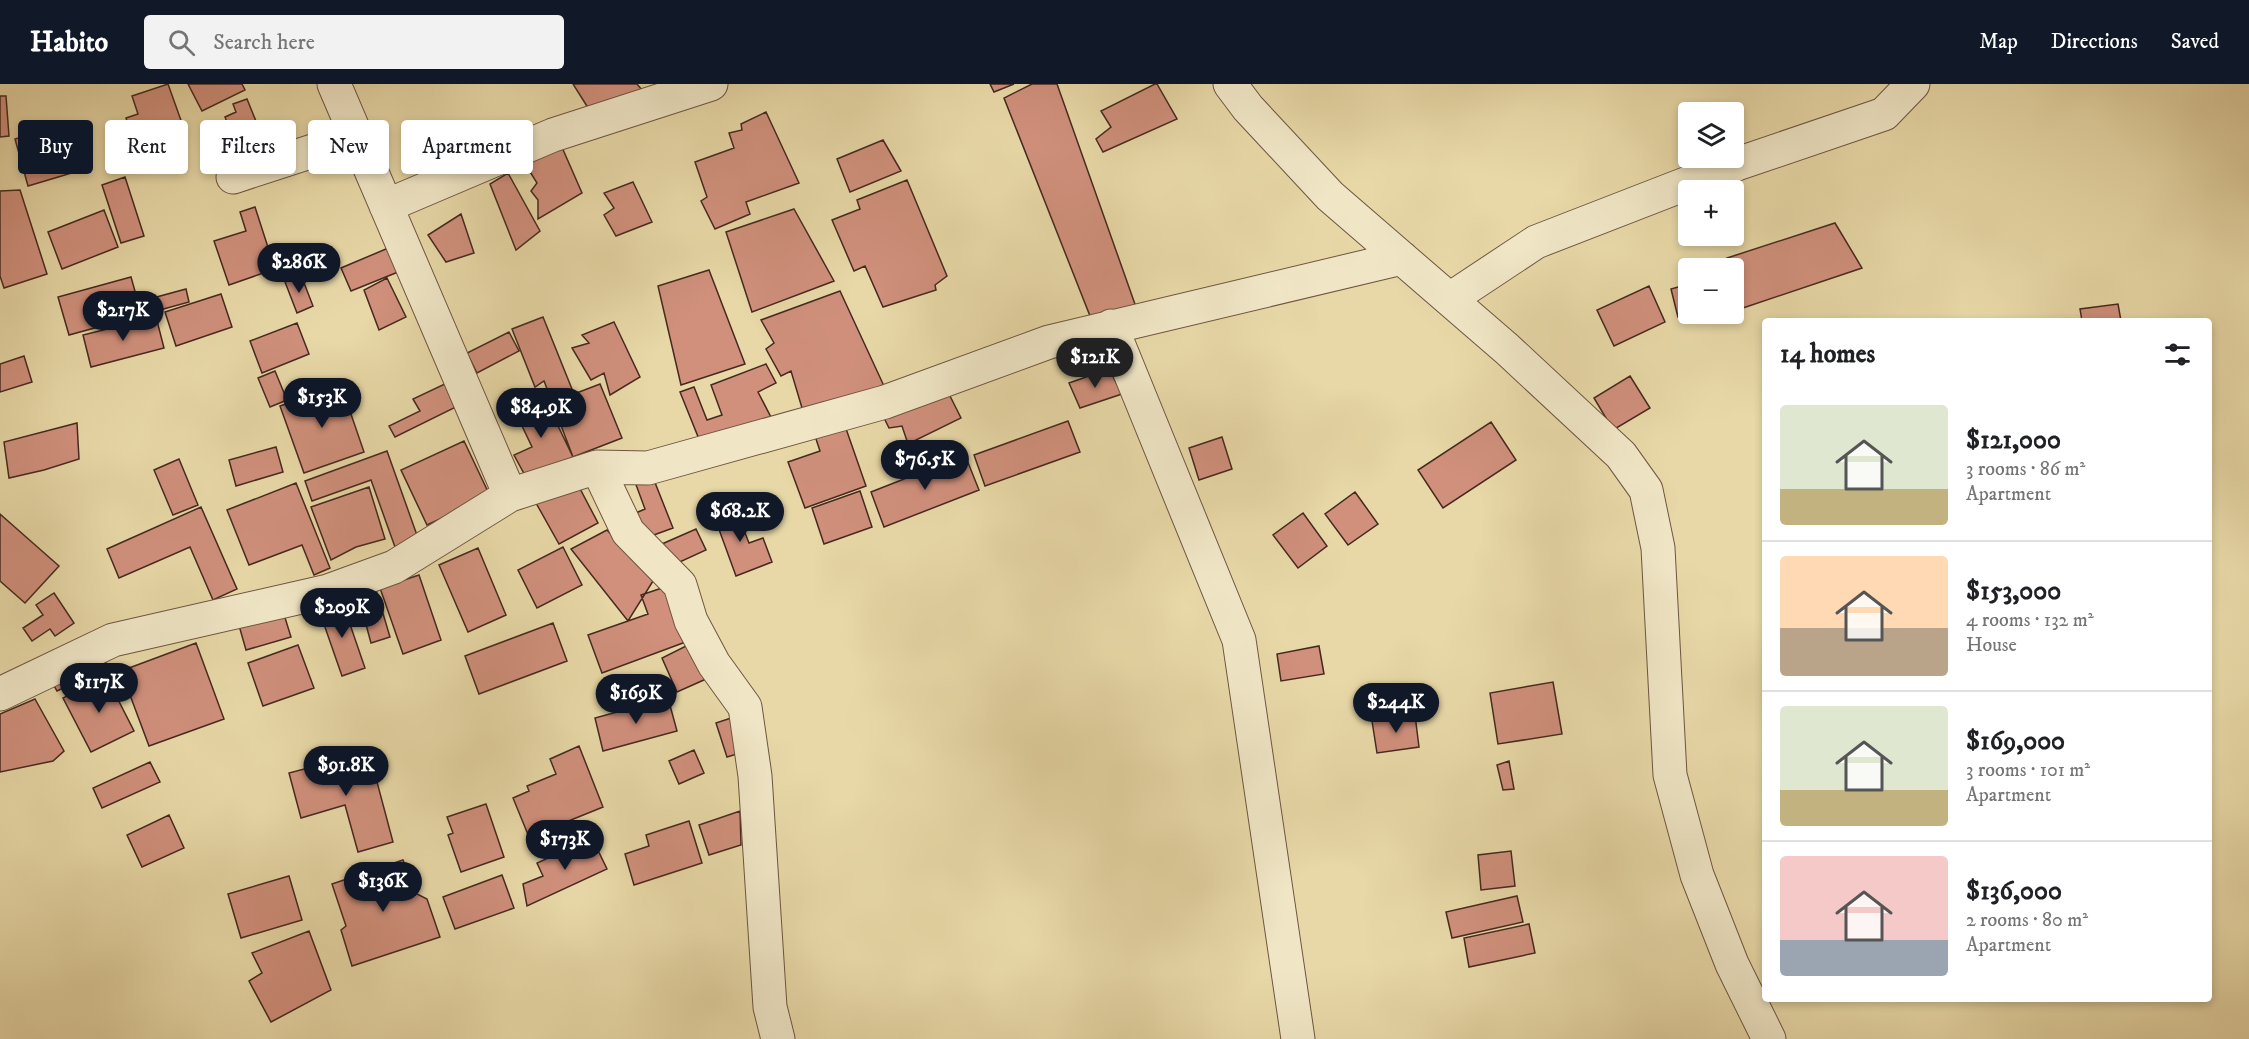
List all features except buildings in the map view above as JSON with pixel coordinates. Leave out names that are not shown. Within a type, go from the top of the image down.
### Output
[{"type":"street","points":[[334,84],[349,120]]},
{"type":"street","points":[[386,206],[553,135],[711,84]]},
{"type":"street","points":[[1230,84],[1248,108],[1330,196],[1507,349],[1621,454],[1646,490],[1658,548],[1670,775],[1697,875],[1732,964],[1769,1039]]},
{"type":"street","points":[[1450,300],[1536,243],[1737,164],[1884,114],[1913,84]]},
{"type":"street","points":[[232,177],[308,152]]},
{"type":"street","points":[[372,174],[510,495]]},
{"type":"street","points":[[0,694],[113,640],[328,591],[394,567],[510,495],[597,467],[648,468],[885,402],[1049,342],[1402,258]]},
{"type":"street","points":[[1111,326],[1239,640],[1298,1039]]},
{"type":"street","points":[[597,467],[628,532],[680,585],[696,630],[714,664],[745,707],[755,776],[770,1006],[778,1039]]}]
